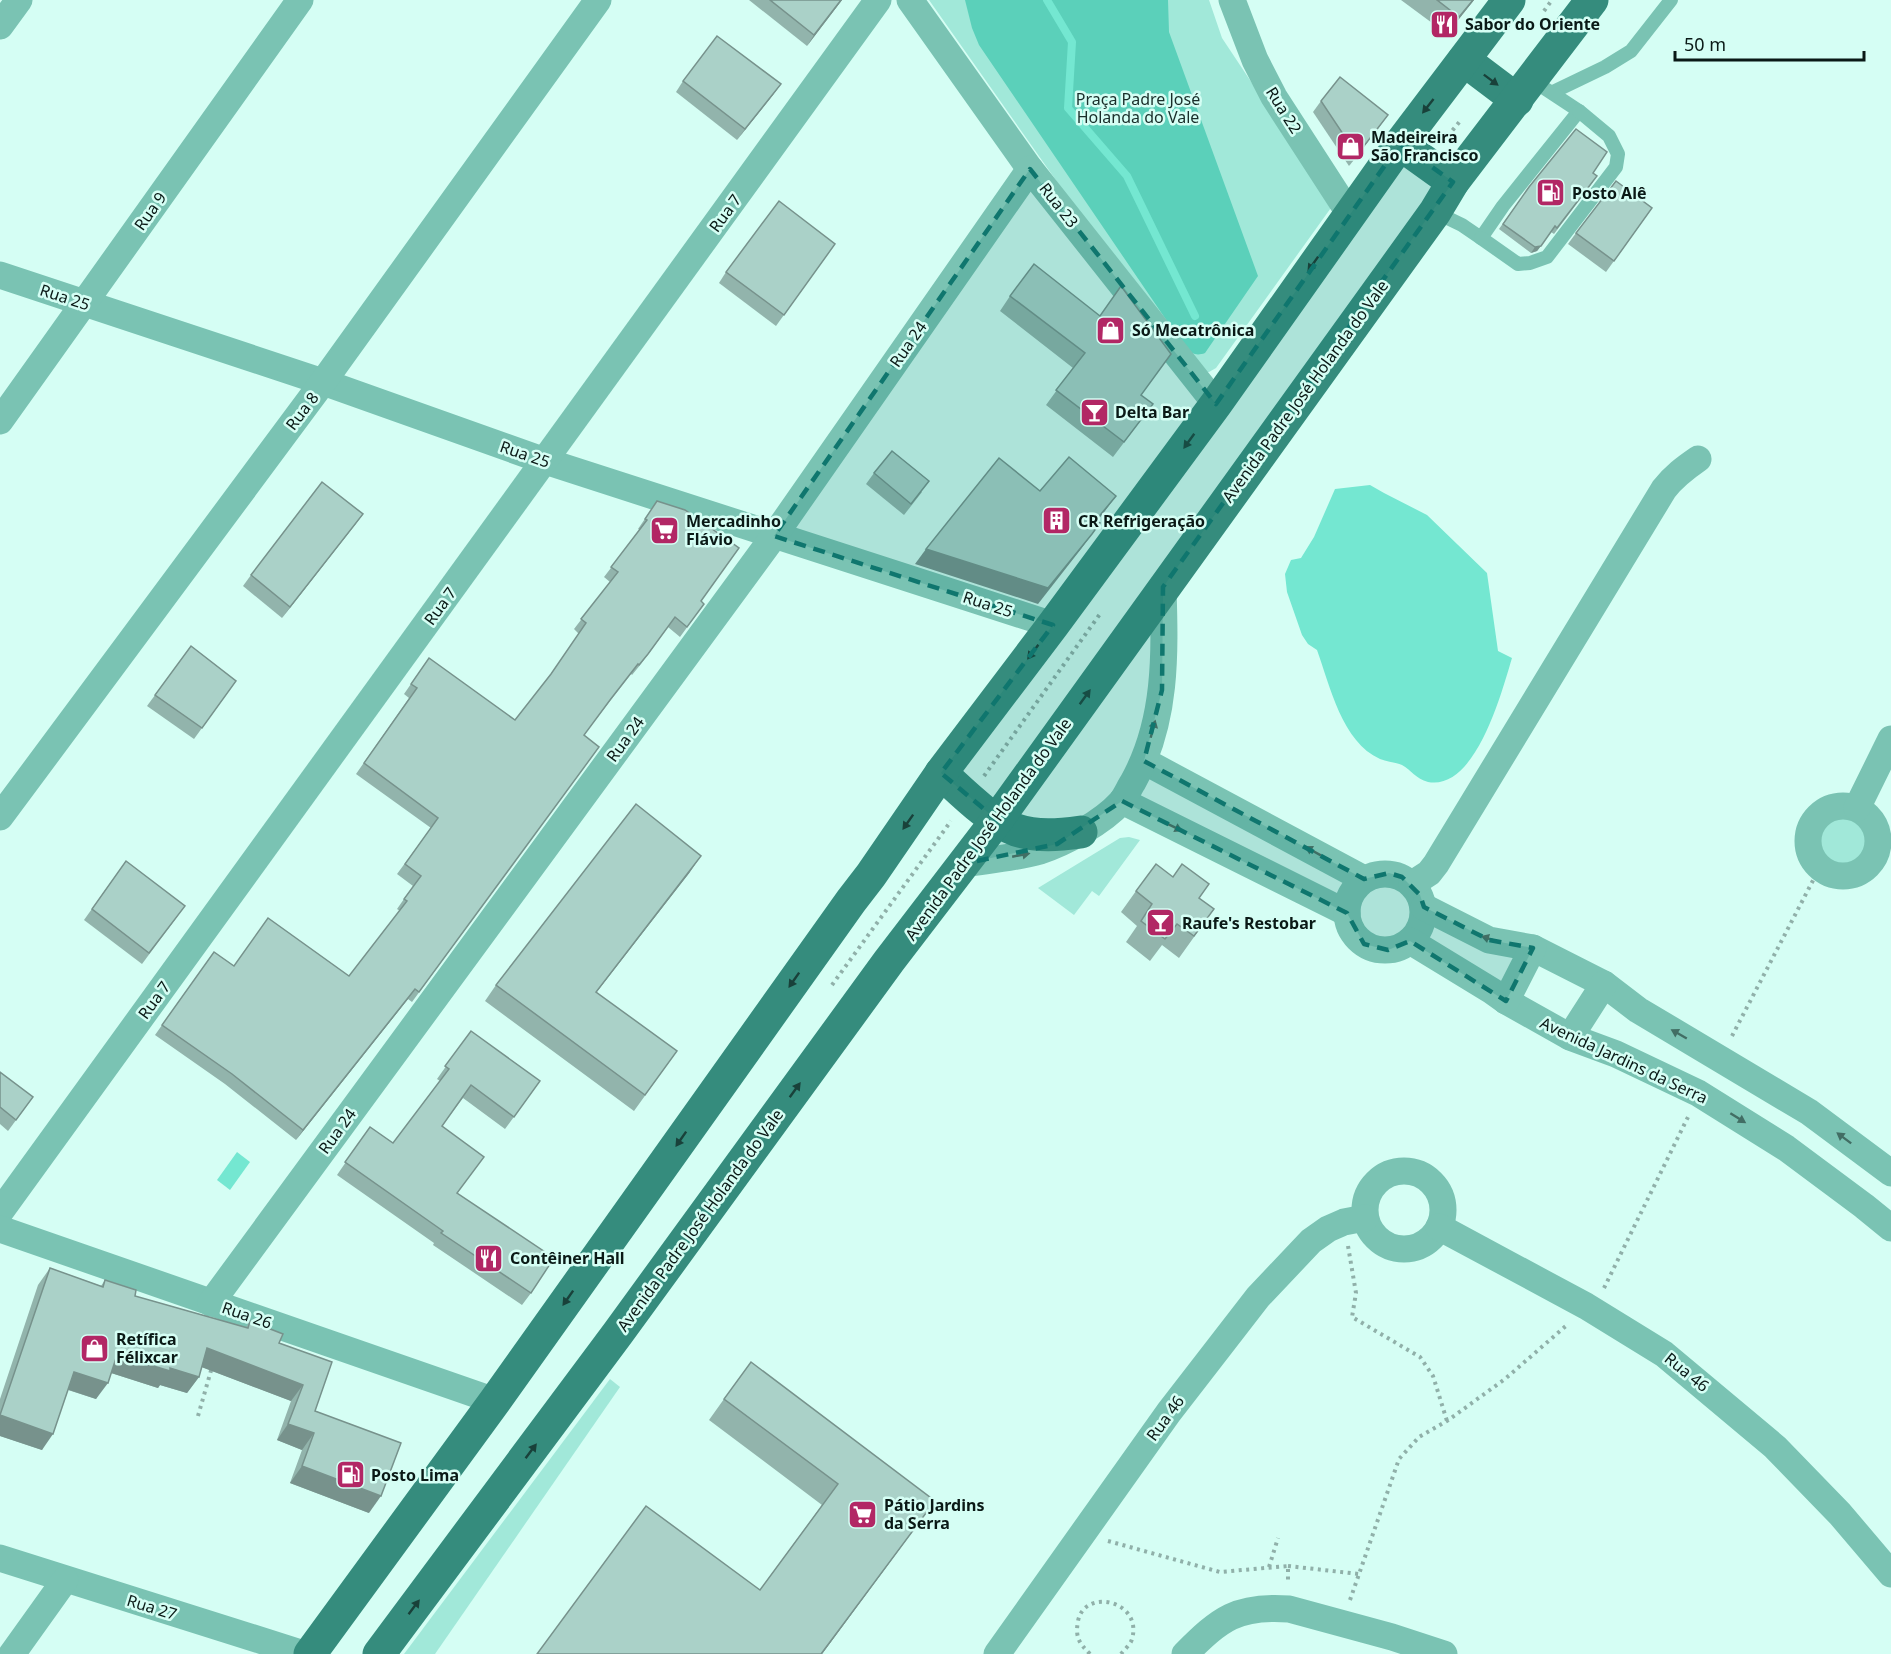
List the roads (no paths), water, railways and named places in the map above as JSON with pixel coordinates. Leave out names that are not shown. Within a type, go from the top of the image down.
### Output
[{"type":"main road","points":[[310,1654],[495,1401],[871,875],[941,773],[1216,404],[1400,144],[1509,0]]},
{"type":"main road","name":"Avenida Padre José Holanda do Vale","points":[[379,1654],[590,1371],[889,962],[997,820],[1435,212],[1453,182],[1534,91],[1592,0]]},
{"type":"main road","points":[[1464,60],[1534,91]]},
{"type":"main road","points":[[1400,144],[1453,182]]},
{"type":"main road","points":[[941,773],[997,820],[1015,830],[1053,835],[1081,832]]},
{"type":"street","points":[[0,26],[19,0]]},
{"type":"street","name":"Rua 9","points":[[0,421],[300,0]]},
{"type":"street","name":"Rua 8","points":[[0,817],[323,382],[598,0]]},
{"type":"street","name":"Rua 7","points":[[0,1212],[878,0]]},
{"type":"street","name":"Rua 23","points":[[910,0],[1030,169],[1216,404]]},
{"type":"street","name":"Rua 22","points":[[1233,0],[1255,60],[1274,97],[1350,213]]},
{"type":"street","name":"Rua 24","points":[[211,1303],[774,536],[1030,169]]},
{"type":"street","name":"Rua 25","points":[[0,275],[323,382],[545,461],[1053,625]]},
{"type":"street","points":[[1698,459],[1684,468],[1664,489],[1429,873],[1418,896],[1423,920],[1418,932],[1410,941],[1388,950],[1364,944],[1355,936],[1349,925],[1347,913],[1354,888],[1364,879],[1376,874],[1389,873],[1402,877],[1418,896],[1489,940],[1533,948],[1604,984],[1638,1010],[1809,1112],[1891,1173]]},
{"type":"street","points":[[963,864],[1038,851],[1081,832],[1122,801],[1144,761],[1155,725],[1162,690],[1165,652],[1163,587]]},
{"type":"street","points":[[1857,808],[1891,739]]},
{"type":"street","points":[[1144,761],[1364,879]]},
{"type":"street","points":[[1122,801],[1347,913]]},
{"type":"street","points":[[1846,806],[1857,808],[1874,823],[1884,861],[1870,864],[1862,872],[1851,876],[1840,877],[1829,874],[1813,859],[1809,849],[1808,838],[1811,827],[1825,810],[1846,806]]},
{"type":"street","name":"Avenida Jardins da Serra","points":[[1410,941],[1506,1001],[1570,1037],[1616,1054],[1698,1093],[1786,1148],[1891,1228]]},
{"type":"street","points":[[1506,1001],[1533,948]]},
{"type":"street","points":[[1570,1037],[1604,984]]},
{"type":"street","points":[[1405,1170],[1429,1179],[1437,1189],[1442,1201],[1443,1214],[1439,1227],[1432,1237],[1421,1245],[1409,1249],[1396,1249],[1384,1244],[1354,1220],[1364,1206],[1372,1187],[1392,1172],[1405,1170]]},
{"type":"street","name":"Rua 46","points":[[997,1654],[1169,1412],[1258,1297],[1311,1241],[1328,1229],[1354,1220]]},
{"type":"street","name":"Rua 46","points":[[1439,1227],[1586,1306],[1664,1354],[1775,1447],[1840,1514],[1891,1574]]},
{"type":"street","name":"Rua 26","points":[[0,1229],[495,1401]]},
{"type":"street","name":"Rua 27","points":[[0,1558],[304,1654]]},
{"type":"street","points":[[12,1654],[65,1580]]},
{"type":"street","points":[[1185,1654],[1222,1620],[1242,1612],[1271,1608],[1288,1609],[1342,1623],[1391,1646],[1444,1654]]},
{"type":"lane","points":[[1534,91],[1605,67],[1631,51],[1671,0]]},
{"type":"lane","points":[[1435,212],[1462,225],[1518,264],[1530,263],[1547,257],[1616,167],[1618,153],[1610,136],[1579,111],[1534,91]]},
{"type":"lane","points":[[1481,238],[1503,206],[1579,111]]},
{"type":"waterway","points":[[1047,0],[1072,42],[1068,108],[1127,176],[1195,316]]},
{"type":"place","name":"Sabor do Oriente","points":[[1444,24]]},
{"type":"place","name":"Madeireira São Francisco","points":[[1350,146]]},
{"type":"place","name":"Posto Alê","points":[[1551,193]]},
{"type":"place","name":"Só Mecatrônica","points":[[1111,330]]},
{"type":"place","name":"Delta Bar","points":[[1094,412]]},
{"type":"place","name":"CR Refrigeração","points":[[1057,521]]},
{"type":"place","name":"Mercadinho Flávio","points":[[665,530]]},
{"type":"place","name":"Raufe's Restobar","points":[[1161,923]]},
{"type":"place","name":"Contêiner Hall","points":[[489,1258]]},
{"type":"place","name":"Retífica Félixcar","points":[[95,1348]]},
{"type":"place","name":"Posto Lima","points":[[350,1475]]},
{"type":"place","name":"Pátio Jardins da Serra","points":[[863,1514]]},
{"type":"park label","name":"Praça Padre José Holanda do Vale","points":[[1138,108]]}]
